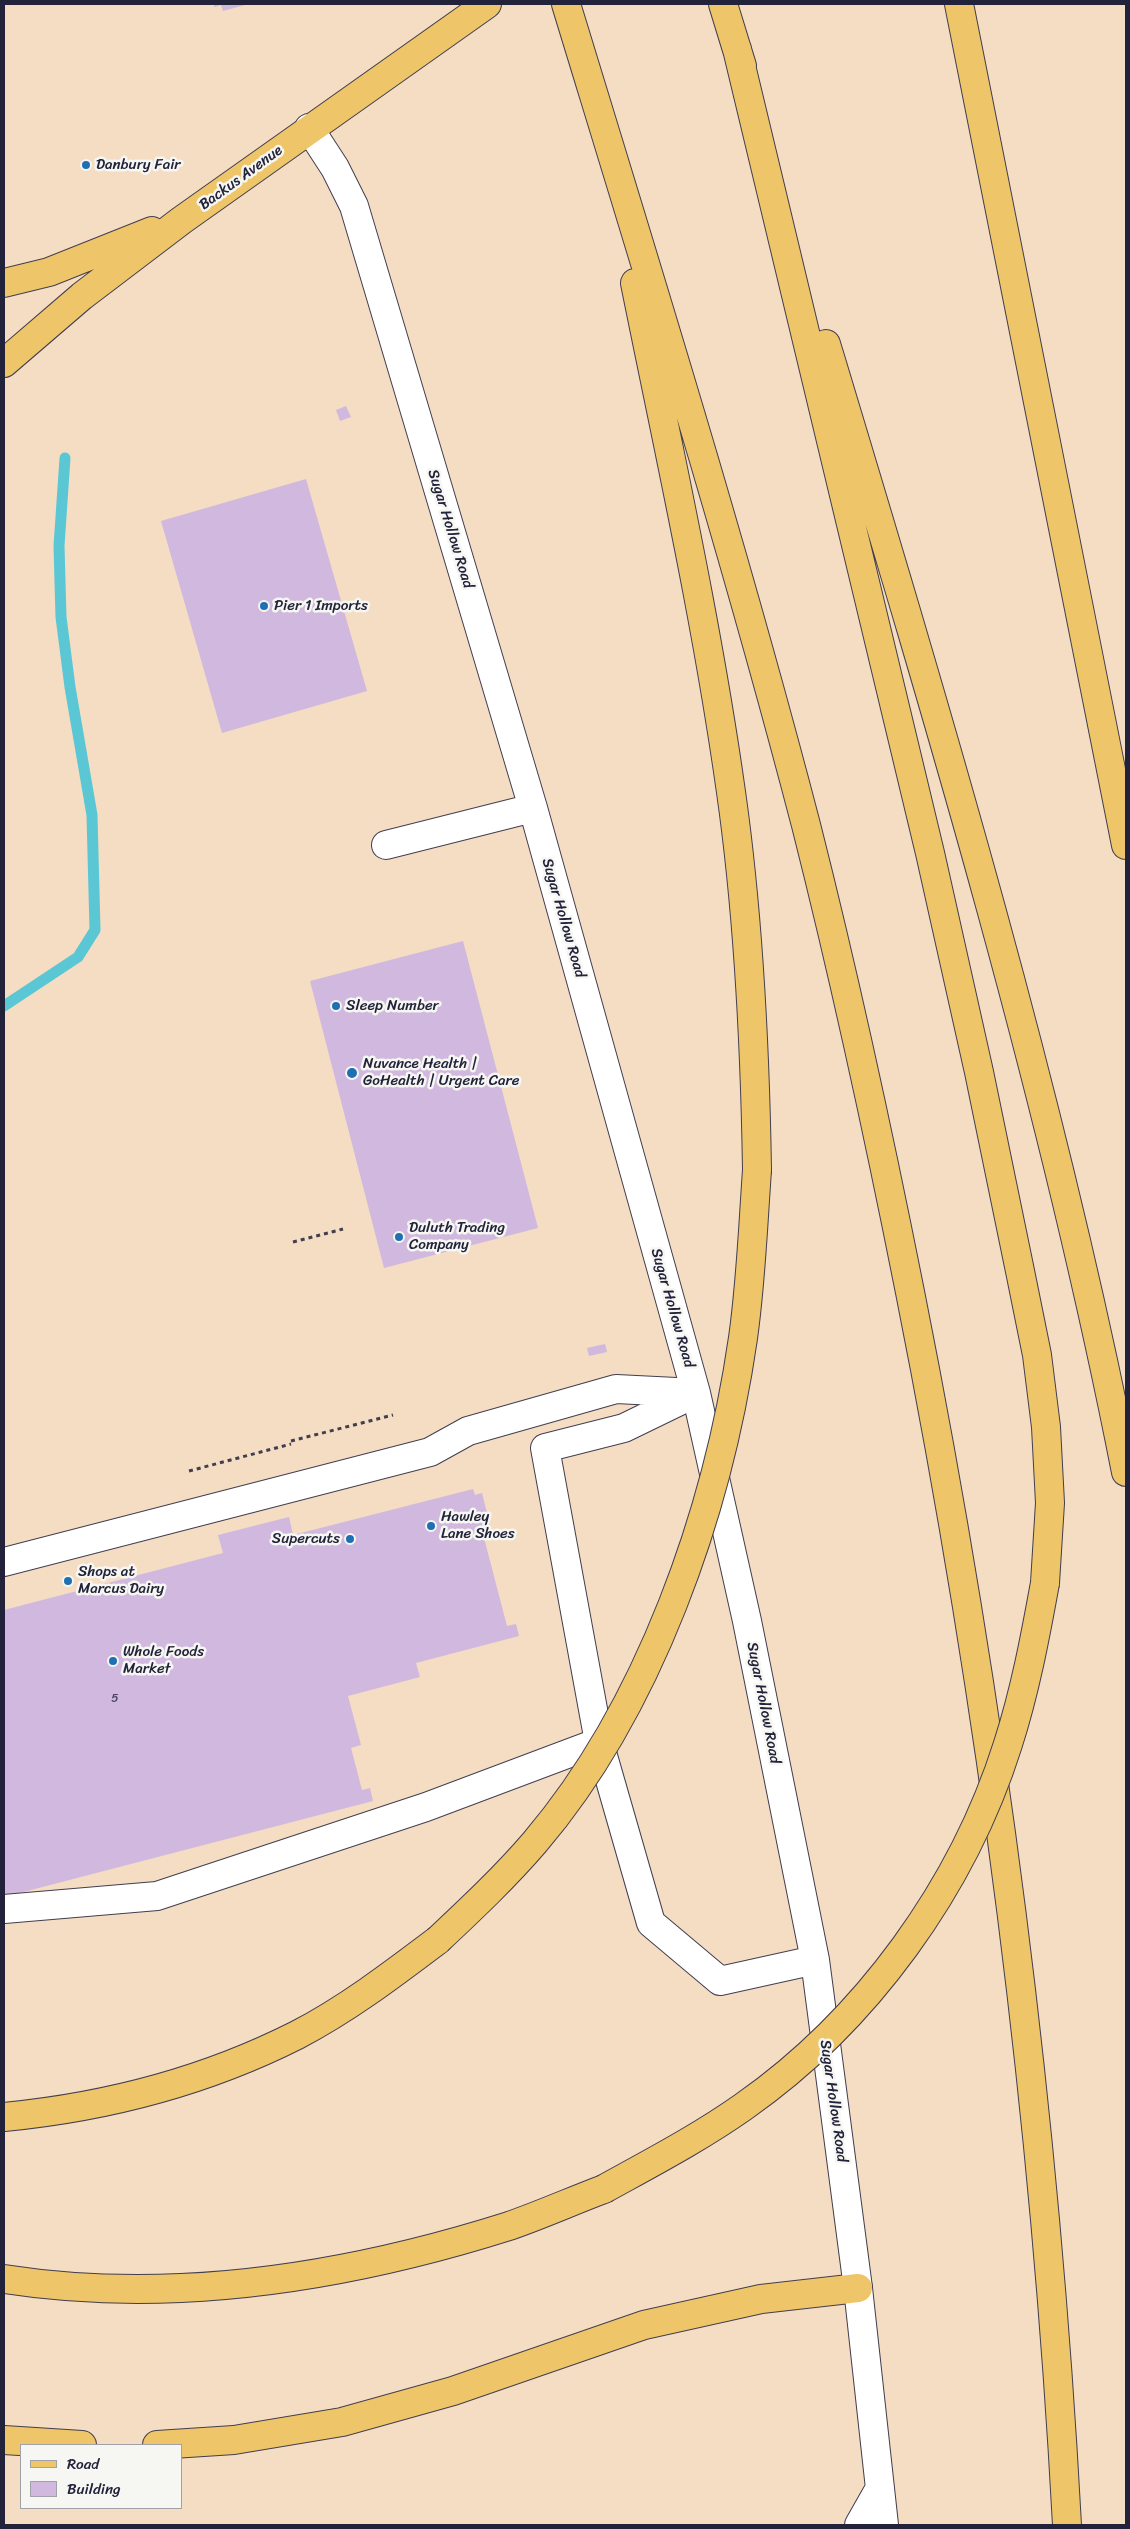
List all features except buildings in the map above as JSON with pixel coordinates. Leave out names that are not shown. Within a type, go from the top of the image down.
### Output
[{"type":"main road","name":"Backus Avenue","points":[[4,363],[22,345],[82,296],[182,220],[309,128],[487,4]]},
{"type":"main road","points":[[566,4],[735,563],[806,828],[869,1096],[925,1368],[972,1636],[1013,1921],[1043,2187],[1054,2318],[1067,2525]]},
{"type":"main road","points":[[723,4],[925,672],[998,930],[1062,1179],[1126,1472]]},
{"type":"main road","points":[[960,4],[1126,845]]},
{"type":"main road","points":[[4,2279],[29,2283],[122,2289],[219,2286],[312,2274],[410,2253],[509,2225],[604,2189],[678,2149],[744,2107],[805,2058],[856,2006],[906,1945],[947,1881],[982,1814],[1008,1745],[1030,1667],[1045,1583],[1050,1503],[1046,1427],[1037,1355],[930,853],[736,49]]},
{"type":"main road","points":[[4,2116],[58,2112],[143,2095],[225,2068],[298,2034],[370,1991],[438,1940],[488,1893],[536,1840],[580,1782],[620,1716],[654,1648],[683,1578],[701,1523],[728,1424],[743,1337],[757,1170],[751,989],[743,891],[731,794],[710,658],[602,122]]},
{"type":"main road","points":[[4,283],[49,272],[182,220]]},
{"type":"main road","points":[[172,2444],[234,2440],[342,2422],[453,2390],[644,2325],[761,2299],[858,2288]]},
{"type":"main road","points":[[4,2440],[66,2444]]},
{"type":"street","name":"Sugar Hollow Road","points":[[309,128],[335,168],[354,206],[533,808],[696,1393],[747,1621],[815,1960],[858,2288],[884,2525]]},
{"type":"street","points":[[386,845],[533,808]]},
{"type":"street","points":[[4,1562],[430,1452],[468,1430],[616,1389],[696,1393]]},
{"type":"street","points":[[696,1393],[624,1428],[545,1448],[599,1742],[651,1923],[720,1980],[815,1960]]},
{"type":"street","points":[[4,1909],[157,1896],[426,1807],[599,1742]]},
{"type":"street","points":[[859,2525],[880,2488]]},
{"type":"path","points":[[292,1242],[343,1229]]},
{"type":"path","points":[[189,1471],[393,1415]]},
{"type":"waterway","points":[[4,1006],[78,957],[95,930],[92,815],[70,687],[61,617],[59,546],[65,458]]},
{"type":"place","name":"Danbury Fair","points":[[86,165]]},
{"type":"place","name":"Pier 1 Imports","points":[[264,606]]},
{"type":"place","name":"Sleep Number","points":[[336,1006]]},
{"type":"place","name":"Nuvance Health | GoHealth | Urgent Care","points":[[352,1073]]},
{"type":"place","name":"Duluth Trading Company","points":[[399,1237]]},
{"type":"place","name":"Hawley Lane Shoes","points":[[431,1526]]},
{"type":"place","name":"Supercuts","points":[[350,1539]]},
{"type":"place","name":"Shops at Marcus Dairy","points":[[68,1581]]},
{"type":"place","name":"Whole Foods Market","points":[[113,1661]]}]
